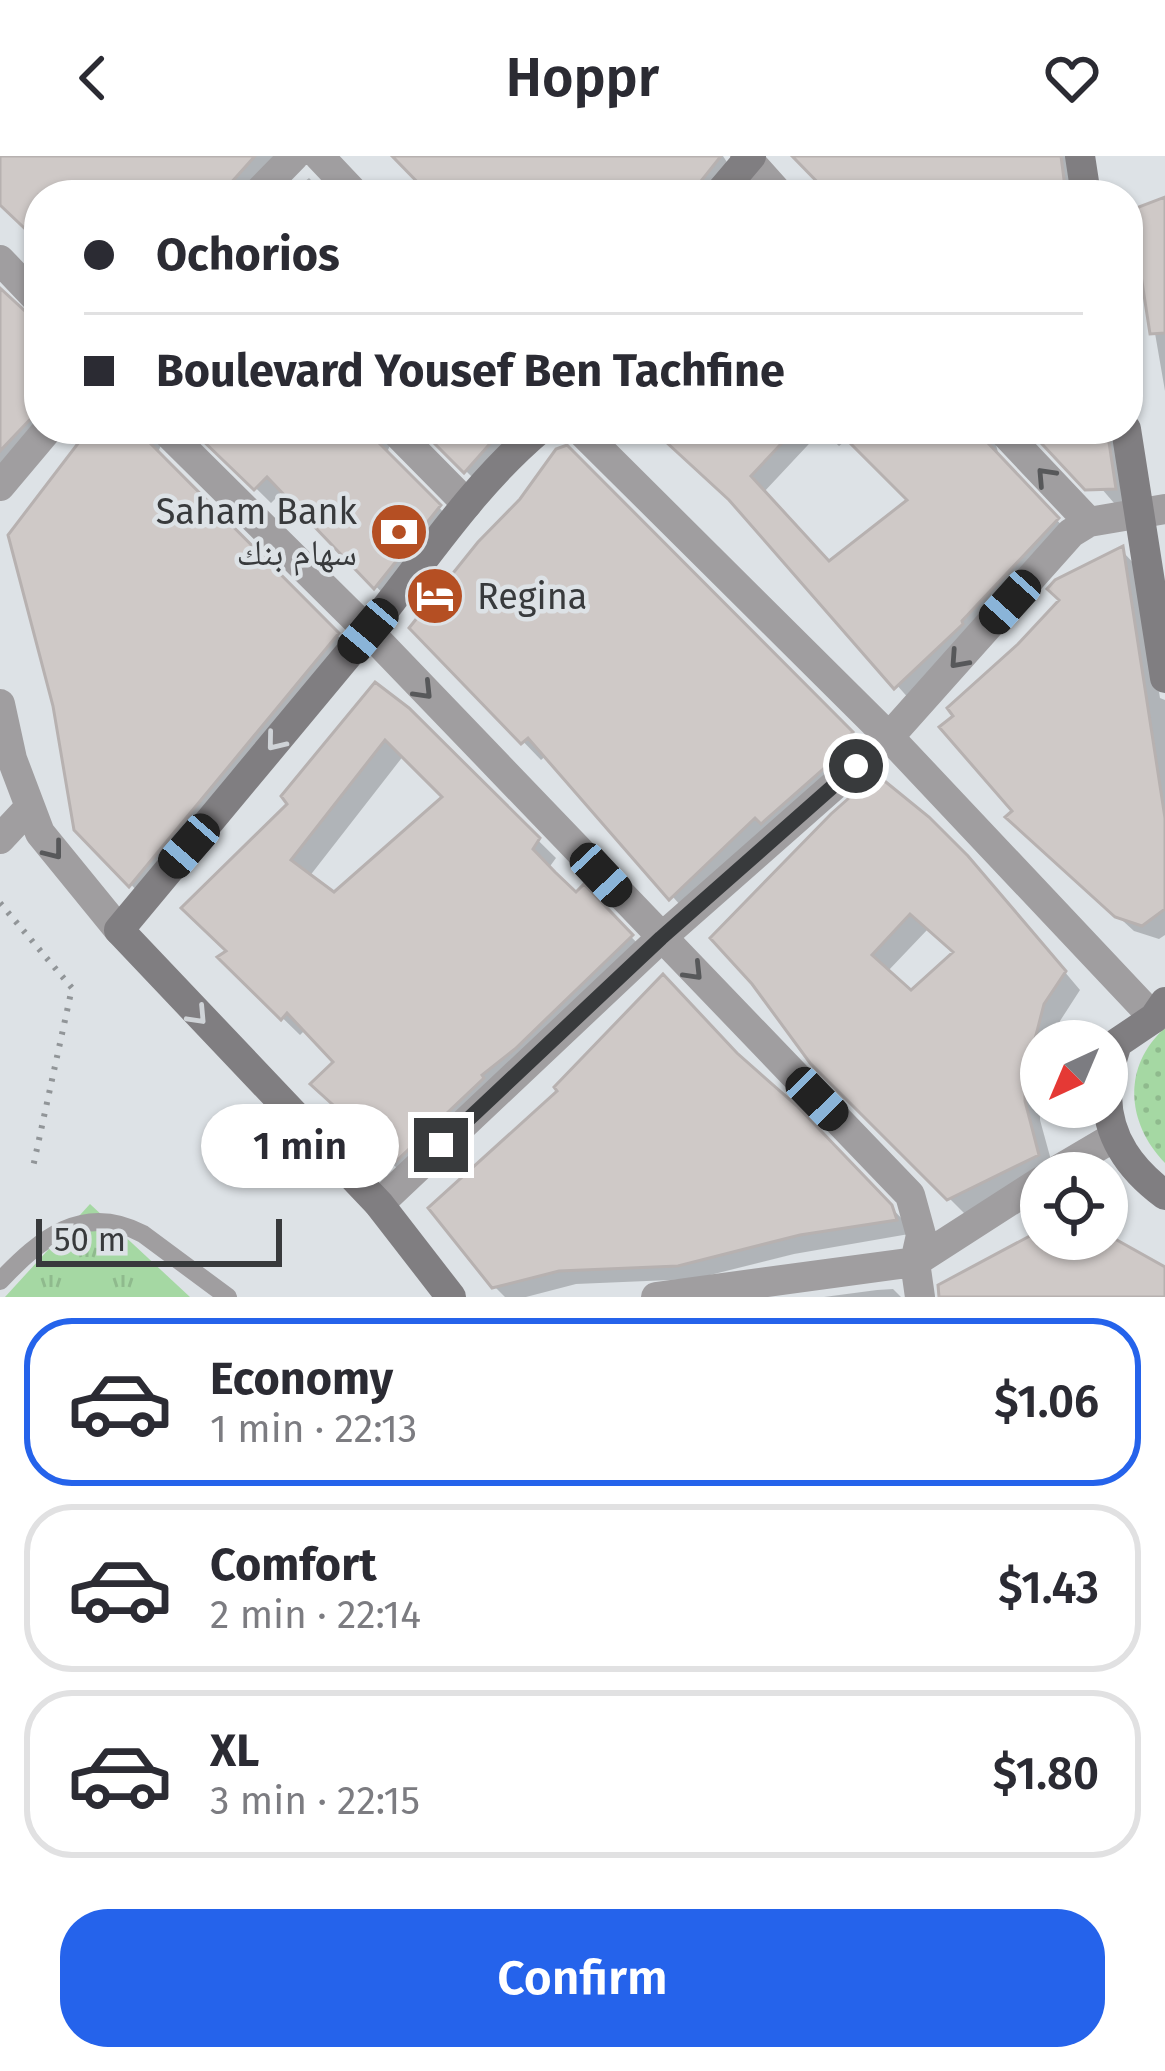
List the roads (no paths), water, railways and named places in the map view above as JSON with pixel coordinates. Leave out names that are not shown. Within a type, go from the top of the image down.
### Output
[{"type":"main road","points":[[451,1297],[379,1204],[119,929],[368,631],[466,504],[523,444]]},
{"type":"main road","points":[[1131,444],[1153,511],[1165,678]]},
{"type":"main road","points":[[1128,1034],[1159,1010]]},
{"type":"main road","points":[[1112,1128],[1141,1178],[1165,1195]]},
{"type":"street","points":[[271,180],[294,156]]},
{"type":"street","points":[[319,156],[342,180]]},
{"type":"street","points":[[748,157],[768,180]]},
{"type":"street","points":[[0,260],[24,285]]},
{"type":"street","points":[[0,486],[35,444]]},
{"type":"street","points":[[179,444],[368,631],[910,1195],[921,1235],[915,1262],[920,1297]]},
{"type":"street","points":[[408,444],[466,504]]},
{"type":"street","points":[[594,444],[1159,1010]]},
{"type":"street","points":[[1015,444],[1089,522]]},
{"type":"street","points":[[379,1204],[661,938],[889,737],[1071,533],[1089,522],[1153,511]]},
{"type":"street","points":[[0,704],[28,809],[61,860],[119,929]]},
{"type":"street","points":[[0,839],[28,809]]},
{"type":"street","points":[[1089,1152],[1114,1137]]},
{"type":"street","points":[[656,1297],[915,1262],[1020,1194]]},
{"type":"lane","points":[[0,1281],[44,1239],[67,1226],[92,1220],[142,1234],[228,1297]]},
{"type":"place","name":"Saham Bank سهام بنك","points":[[399,532]]},
{"type":"place","name":"Regina","points":[[435,596]]}]
